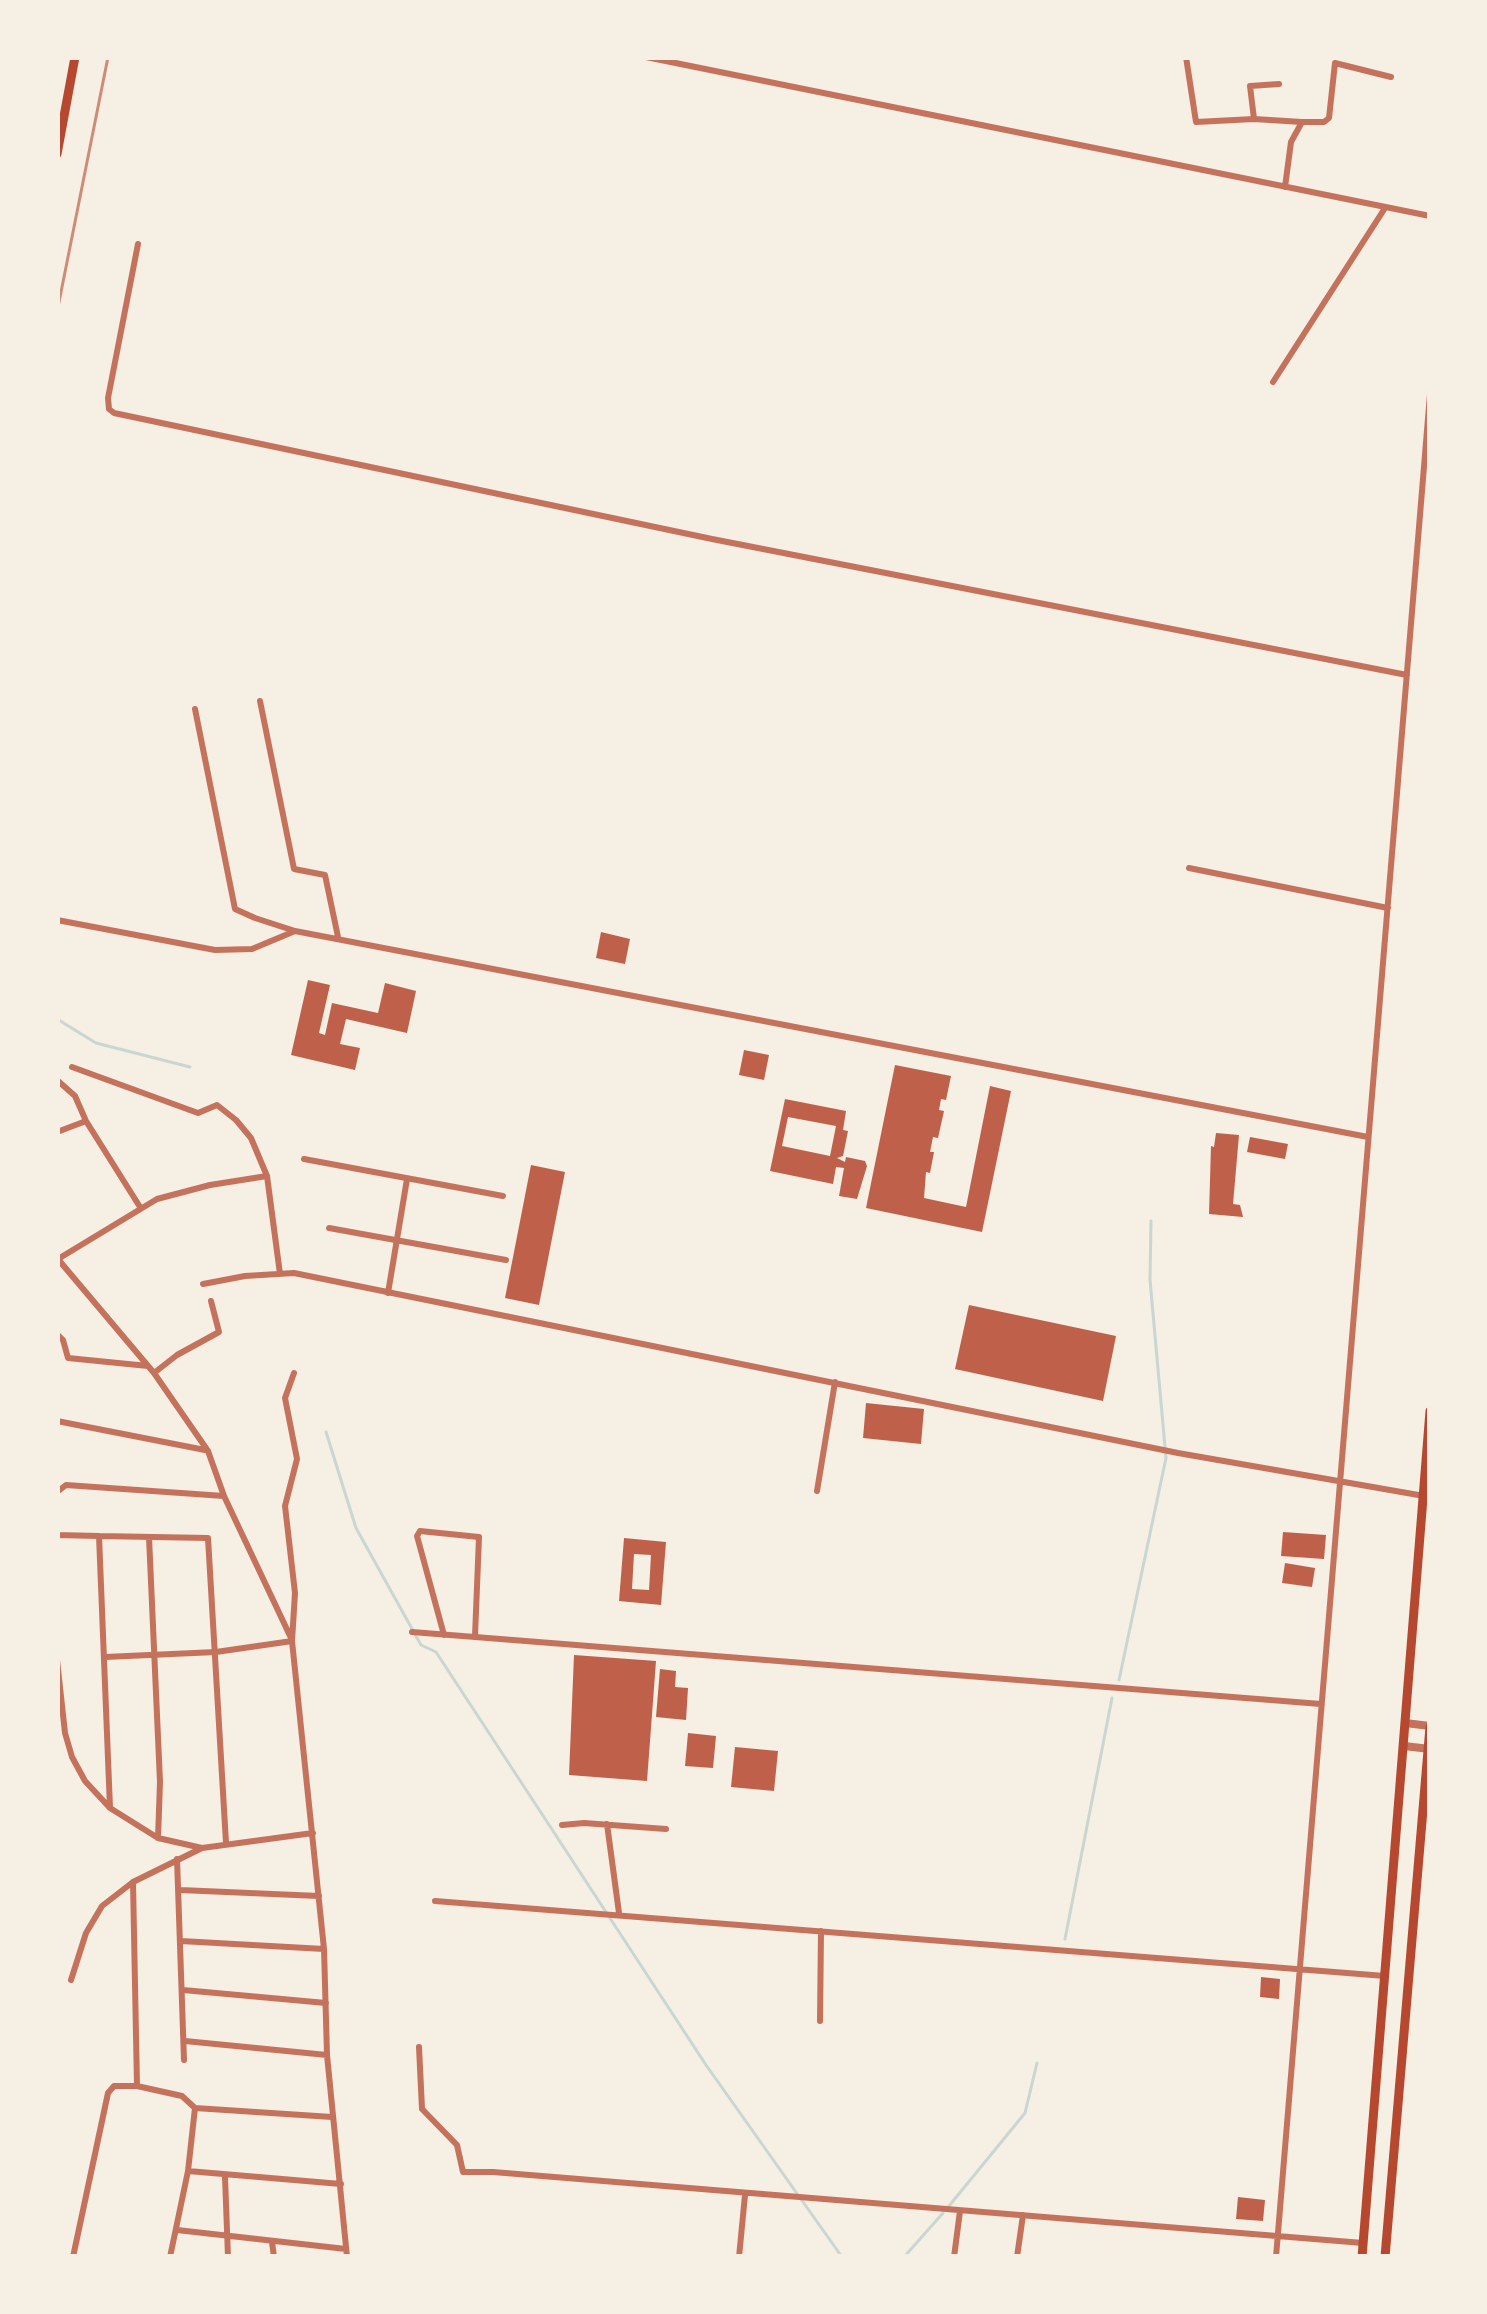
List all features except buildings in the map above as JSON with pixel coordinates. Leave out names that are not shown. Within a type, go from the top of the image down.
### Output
[{"type":"main road","points":[[57,154],[75,57]]},
{"type":"main road","points":[[1362,2257],[1427,1497],[1430,1411]]},
{"type":"main road","points":[[1385,2257],[1430,1726]]},
{"type":"street","points":[[646,57],[1430,216]]},
{"type":"street","points":[[1186,57],[1196,122],[1324,122],[1329,118],[1332,76],[1339,62],[1391,77]]},
{"type":"street","points":[[1254,119],[1250,86],[1279,84]]},
{"type":"street","points":[[1285,187],[1291,142],[1302,122]]},
{"type":"street","points":[[1273,382],[1385,208]]},
{"type":"street","points":[[138,244],[107,405],[114,413],[712,539],[1407,675]]},
{"type":"street","points":[[1276,2257],[1430,394]]},
{"type":"street","points":[[260,701],[294,869],[325,875],[338,937]]},
{"type":"street","points":[[195,710],[235,909],[295,931],[1368,1137]]},
{"type":"street","points":[[1190,868],[1388,908]]},
{"type":"street","points":[[57,920],[215,950],[252,949],[295,931]]},
{"type":"street","points":[[72,1067],[198,1113],[221,1106],[251,1138],[267,1176],[280,1274]]},
{"type":"street","points":[[57,1081],[75,1096],[140,1207]]},
{"type":"street","points":[[57,1132],[86,1121]]},
{"type":"street","points":[[304,1159],[503,1196]]},
{"type":"street","points":[[267,1176],[172,1193],[140,1207],[58,1259],[152,1369],[208,1451],[292,1641]]},
{"type":"street","points":[[388,1293],[407,1178]]},
{"type":"street","points":[[329,1228],[506,1260]]},
{"type":"street","points":[[203,1284],[280,1274],[1178,1454],[1427,1497]]},
{"type":"street","points":[[57,1334],[68,1358],[152,1369],[219,1332],[211,1300]]},
{"type":"street","points":[[177,2230],[347,2253],[327,2055],[324,1949],[292,1641],[295,1593],[285,1506],[297,1459],[285,1398],[294,1373]]},
{"type":"street","points":[[817,1491],[836,1382]]},
{"type":"street","points":[[57,1421],[208,1451]]},
{"type":"street","points":[[57,1492],[66,1485],[224,1496]]},
{"type":"street","points":[[57,1502],[57,1660],[71,1757],[110,1808],[158,1838],[202,1848]]},
{"type":"street","points":[[444,1635],[416,1536],[420,1531],[479,1537],[476,1636]]},
{"type":"street","points":[[57,1535],[208,1538],[226,1843]]},
{"type":"street","points":[[100,1536],[110,1808]]},
{"type":"street","points":[[149,1537],[158,1838]]},
{"type":"street","points":[[412,1632],[1321,1704]]},
{"type":"street","points":[[104,1657],[216,1652],[292,1641]]},
{"type":"street","points":[[1405,1724],[1430,1726]]},
{"type":"street","points":[[1404,1746],[1429,1749]]},
{"type":"street","points":[[608,1824],[619,1913]]},
{"type":"street","points":[[562,1825],[666,1829]]},
{"type":"street","points":[[70,1980],[86,1933],[102,1906],[133,1882],[202,1848],[313,1833]]},
{"type":"street","points":[[177,1859],[184,2060]]},
{"type":"street","points":[[133,1882],[136,2086]]},
{"type":"street","points":[[180,1890],[319,1896]]},
{"type":"street","points":[[435,1901],[1385,1976]]},
{"type":"street","points":[[820,2021],[821,1931]]},
{"type":"street","points":[[182,1941],[324,1949]]},
{"type":"street","points":[[183,1990],[326,2003]]},
{"type":"street","points":[[184,2041],[327,2055]]},
{"type":"street","points":[[419,2047],[422,2109],[457,2145],[463,2173],[1364,2243]]},
{"type":"street","points":[[73,2257],[108,2093],[120,2085],[182,2096],[195,2108],[332,2117]]},
{"type":"street","points":[[170,2257],[195,2108]]},
{"type":"street","points":[[188,2171],[341,2184]]},
{"type":"street","points":[[225,2175],[228,2257]]},
{"type":"street","points":[[739,2257],[745,2195]]},
{"type":"street","points":[[954,2257],[959,2211]]},
{"type":"street","points":[[1017,2257],[1023,2216]]},
{"type":"street","points":[[272,2242],[274,2257]]},
{"type":"waterway","points":[[57,1019],[96,1043],[190,1067]]},
{"type":"waterway","points":[[1119,1680],[1166,1458],[1150,1280],[1151,1221]]},
{"type":"waterway","points":[[326,1432],[356,1528],[421,1645],[436,1652],[706,2065],[842,2257]]},
{"type":"waterway","points":[[1065,1939],[1112,1698]]},
{"type":"waterway","points":[[949,2206],[1025,2113],[1037,2063]]},
{"type":"waterway","points":[[904,2257],[943,2213]]},
{"type":"railway","points":[[57,312],[108,57]]}]
